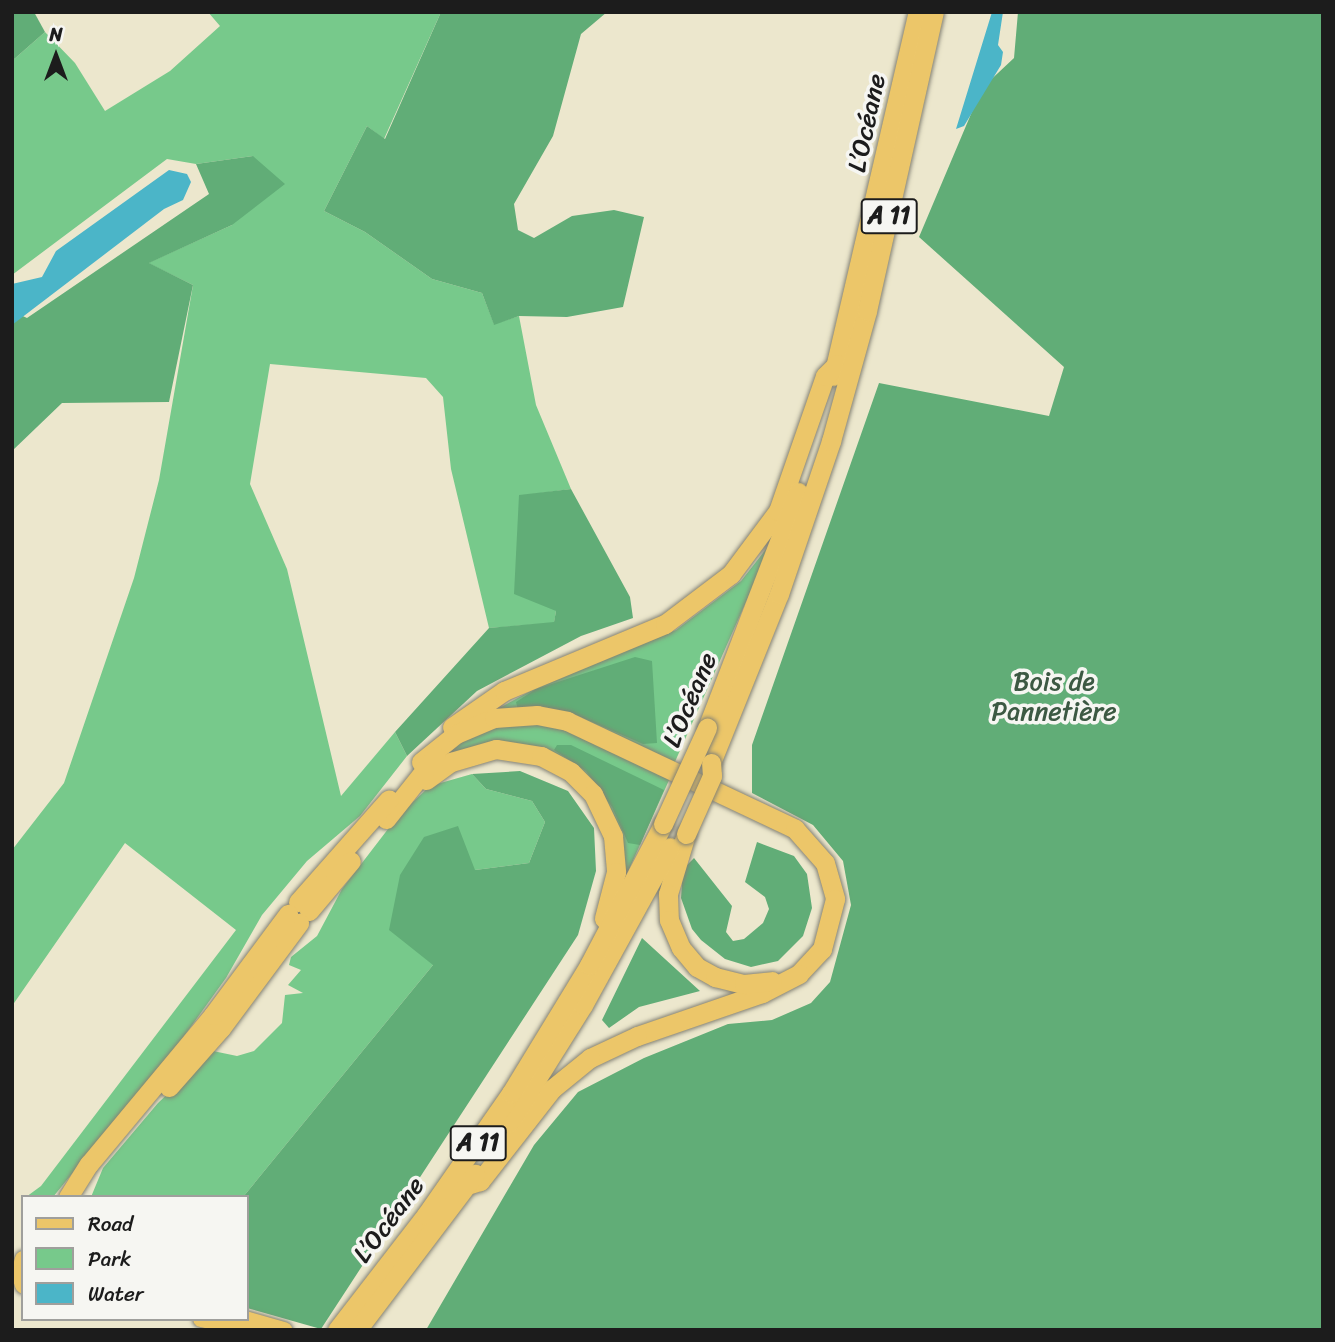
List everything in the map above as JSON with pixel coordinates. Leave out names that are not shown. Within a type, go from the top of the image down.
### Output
[{"type":"highway","name":"L’Océane","points":[[350,1326],[470,1154],[676,830],[715,732],[780,545],[837,364],[918,12]]},
{"type":"highway","name":"L’Océane","points":[[350,1326],[467,1185],[566,1035],[710,763],[715,732],[786,577],[831,442],[867,311],[934,12]]},
{"type":"highway","points":[[69,1195],[89,1164],[264,958],[439,739],[489,700],[656,628],[695,606],[732,574],[778,511],[825,376],[837,364]]},
{"type":"highway","points":[[421,762],[456,734],[494,718],[537,715],[567,721],[795,829],[825,863],[835,899],[822,949],[799,974],[762,993],[638,1036],[590,1058],[552,1089],[480,1181],[467,1185]]},
{"type":"highway","points":[[386,819],[427,765],[467,734],[513,720],[541,720],[571,729],[762,816],[806,846],[823,872],[830,903],[820,942],[809,958],[781,977],[744,984],[715,977],[687,957],[672,929],[667,903],[676,830]]},
{"type":"highway","points":[[354,848],[428,778],[473,753],[518,751],[541,756],[570,772],[600,805],[615,849],[611,900],[591,948],[589,965]]},
{"type":"highway","points":[[77,1195],[92,1171],[221,1028],[264,958]]},
{"type":"highway","points":[[84,1195],[92,1171]]},
{"type":"main road","points":[[248,1320],[284,1330]]},
{"type":"main road","points":[[210,1321],[250,1330]]},
{"type":"green space","points":[[12,12],[34,12],[45,32],[12,61]]},
{"type":"green space","points":[[208,12],[441,12],[384,139],[367,126],[324,211],[365,232],[432,279],[482,293],[494,324],[519,316],[536,405],[571,489],[519,496],[556,611],[554,623],[489,628],[451,469],[443,397],[426,378],[270,364],[250,484],[287,569],[341,796],[395,732],[407,756],[360,816],[307,861],[262,915],[226,978],[182,1039],[55,1195],[29,1195],[41,1186],[236,930],[125,843],[12,1006],[12,850],[64,783],[134,578],[159,480],[193,285],[148,263],[232,225],[253,156],[196,164],[167,159],[12,275],[12,61],[45,32],[75,63],[105,111],[170,71],[220,26]]},
{"type":"green space","points":[[441,12],[607,12],[581,34],[553,136],[514,204],[518,230],[534,238],[572,216],[614,210],[644,217],[623,307],[567,317],[519,316],[494,325],[482,293],[432,279],[365,232],[324,211],[367,126],[385,139]]},
{"type":"green space","name":"Bois de Pannetière","points":[[1018,12],[1323,12],[1323,1330],[426,1330],[534,1145],[578,1092],[644,1058],[728,1024],[772,1020],[811,1003],[830,982],[851,905],[843,861],[813,825],[752,793],[752,745],[879,383],[1049,416],[1064,367],[919,237],[982,88],[1014,58]]},
{"type":"green space","points":[[253,156],[285,184],[232,225],[149,263],[193,285],[169,402],[62,403],[12,451],[12,311],[27,318],[209,194],[196,164]]},
{"type":"green space","points":[[571,489],[630,597],[633,618],[581,636],[477,691],[407,756],[395,732],[489,628],[554,622],[556,611],[514,594],[519,495]]},
{"type":"green space","points":[[774,539],[674,764],[594,726],[483,717],[538,687],[676,630],[741,581]]},
{"type":"green space","points":[[635,657],[652,661],[657,743],[643,744],[569,712],[518,710],[516,702],[536,689]]},
{"type":"green space","points":[[521,723],[553,726],[594,740],[670,778],[622,885],[608,808],[524,746],[426,774],[453,747],[483,731]]},
{"type":"green space","points":[[557,745],[571,745],[664,790],[640,845],[628,843],[612,807],[586,771],[554,750]]},
{"type":"green space","points":[[520,771],[568,791],[594,828],[596,871],[578,935],[321,1329],[248,1308],[248,1195],[245,1195],[433,965],[389,930],[400,875],[424,837],[458,826],[475,870],[529,863],[545,822],[532,801],[486,789],[472,774]]},
{"type":"green space","points":[[472,774],[486,789],[532,801],[545,822],[529,863],[475,870],[433,965],[245,1195],[92,1195],[103,1168],[158,1103],[213,1051],[237,1056],[254,1051],[282,1023],[285,995],[303,993],[288,985],[301,970],[289,965],[291,957],[317,936],[342,889],[398,816],[430,786]]},
{"type":"green space","points":[[757,842],[794,856],[807,874],[812,908],[803,936],[778,961],[751,967],[725,959],[701,940],[692,929],[681,898],[683,869],[694,858],[732,906],[726,932],[733,941],[744,939],[763,923],[769,909],[765,897],[745,882]]},
{"type":"green space","points":[[642,938],[700,991],[639,1007],[609,1028],[602,1020]]},
{"type":"water","points":[[992,12],[1003,12],[998,45],[1003,52],[1001,65],[964,126],[956,129]]},
{"type":"water","points":[[169,170],[187,174],[191,182],[183,200],[164,209],[12,325],[12,284],[42,277],[56,251]]}]
